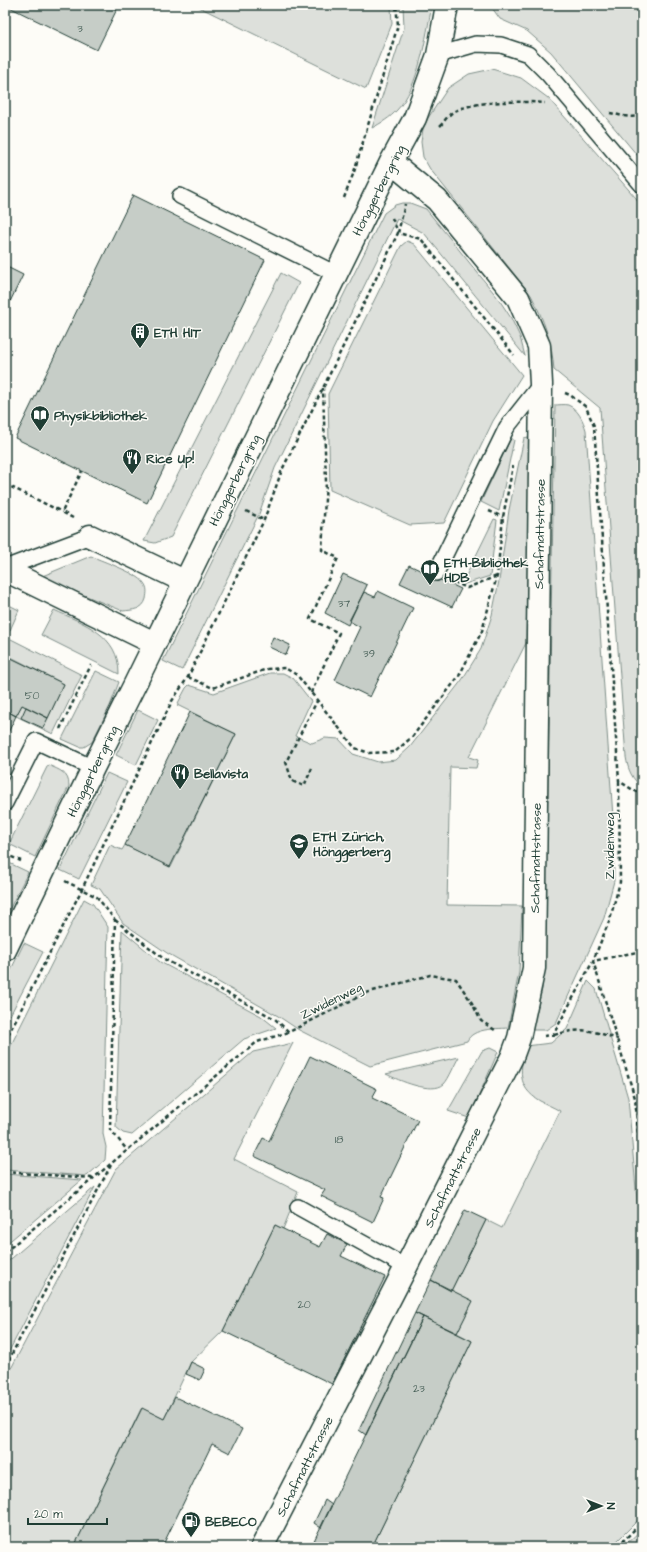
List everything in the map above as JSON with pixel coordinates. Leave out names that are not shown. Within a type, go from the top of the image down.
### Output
[{"type":"street","name":"Hönggerbergring","points":[[5,950],[184,581],[391,162],[415,118],[438,55],[447,5]]},
{"type":"street","name":"Schafmattstrasse","points":[[262,1547],[512,1057],[519,1038],[534,968],[541,384],[539,346],[518,298],[438,200],[391,162]]},
{"type":"street","points":[[90,536],[184,581]]},
{"type":"street","points":[[5,569],[154,643]]},
{"type":"lane","points":[[438,55],[476,44],[501,45],[528,54],[548,74],[642,185]]},
{"type":"lane","points":[[180,196],[336,274]]},
{"type":"lane","points":[[436,573],[507,427],[541,384]]},
{"type":"lane","points":[[5,569],[90,536]]},
{"type":"lane","points":[[5,803],[36,741],[92,768]]},
{"type":"lane","points":[[298,1207],[406,1267]]},
{"type":"path","points":[[343,200],[354,172],[398,25],[396,5]]},
{"type":"path","points":[[438,128],[452,112],[472,106],[512,101],[574,105],[624,116],[642,115]]},
{"type":"path","points":[[5,1041],[82,889],[172,702],[188,677],[264,520],[282,470],[398,233],[410,178]]},
{"type":"path","points":[[398,233],[421,239],[515,357]]},
{"type":"path","name":"Zwidenweg","points":[[112,1164],[257,1042],[289,1032],[366,993],[430,975],[456,979],[472,1003],[481,1021],[499,1032],[519,1038],[554,1036],[593,961],[610,919],[620,882],[619,780],[594,426],[586,407],[570,395],[541,384]]},
{"type":"path","points":[[311,692],[339,633],[310,619],[338,558],[322,550],[326,482],[323,388]]},
{"type":"path","points":[[188,677],[213,688],[267,669],[285,668],[297,675],[355,748],[369,753],[395,752],[412,737],[459,676],[482,631],[497,576],[503,518],[514,465]]},
{"type":"path","points":[[62,512],[82,470]]},
{"type":"path","points":[[5,484],[76,519]]},
{"type":"path","points":[[467,588],[497,576]]},
{"type":"path","points":[[51,748],[91,665]]},
{"type":"path","points":[[312,768],[304,786],[292,781],[286,762],[317,701]]},
{"type":"path","points":[[619,780],[633,790],[642,794]]},
{"type":"path","points":[[97,897],[115,920],[164,959],[275,1019],[289,1032]]},
{"type":"path","points":[[115,920],[110,1129],[127,1150]]},
{"type":"path","points":[[642,951],[593,961],[635,1098],[642,1177]]},
{"type":"path","points":[[554,1036],[571,1030],[590,1030],[618,1039]]},
{"type":"path","points":[[5,1252],[92,1178],[112,1164]]},
{"type":"path","points":[[5,1367],[112,1164]]},
{"type":"path","points":[[5,1172],[92,1178]]},
{"type":"path","points":[[617,1547],[642,1522]]},
{"type":"shaded area","points":[[195,5],[391,5],[392,24],[366,89]]},
{"type":"shaded area","points":[[403,5],[432,5],[424,46],[416,75],[405,100],[397,110],[372,128],[404,28]]},
{"type":"shaded area","points":[[490,5],[642,5],[642,161],[551,52],[527,31],[500,19]]},
{"type":"shaded area","points":[[492,69],[521,78],[548,98],[636,198],[642,207],[642,787],[631,774],[626,757],[600,408],[554,370],[547,331],[531,295],[430,169],[423,157],[421,142],[423,129],[428,118],[448,88],[469,74]]},
{"type":"shaded area","points":[[410,203],[426,209],[498,298],[511,318],[520,337],[525,356],[424,233],[397,219],[275,468],[259,514],[182,670],[163,661],[384,213],[395,205]]},
{"type":"shaded area","points":[[407,241],[414,244],[522,375],[493,421],[444,523],[410,525],[330,490],[328,394],[401,246]]},
{"type":"shaded area","points":[[281,273],[299,283],[171,537],[155,543],[144,541]]},
{"type":"shaded area","points":[[555,405],[568,405],[575,409],[582,419],[586,430],[613,817],[614,881],[604,918],[556,1023],[546,1030],[532,1030],[542,989],[545,946]]},
{"type":"shaded area","points":[[528,437],[530,440],[526,643],[469,757],[478,760],[476,768],[450,767],[447,905],[522,906],[519,972],[508,1028],[479,1031],[467,1041],[370,1066],[299,1030],[278,1016],[167,953],[123,923],[100,889],[91,885],[110,845],[122,850],[125,845],[171,867],[236,734],[177,705],[189,685],[214,693],[270,673],[283,673],[293,678],[311,701],[295,736],[312,743],[325,738],[339,739],[353,754],[378,762],[396,760],[410,747],[462,680],[481,649],[492,615],[499,581],[509,510],[524,438]]},
{"type":"shaded area","points":[[511,438],[514,440],[499,511],[481,502]]},
{"type":"shaded area","points":[[494,519],[497,520],[490,576],[462,584]]},
{"type":"shaded area","points":[[91,556],[141,579],[147,591],[145,603],[137,609],[123,611],[40,577]]},
{"type":"shaded area","points":[[5,603],[19,610],[7,637],[82,675],[53,734],[16,716],[22,705],[48,718],[64,684],[5,654]]},
{"type":"shaded area","points":[[54,610],[77,620],[98,632],[113,649],[117,660],[119,674],[41,635]]},
{"type":"shaded area","points":[[96,671],[119,682],[110,706],[92,742],[84,747],[80,747],[62,739]]},
{"type":"shaded area","points":[[138,710],[158,720],[136,765],[116,755]]},
{"type":"shaded area","points":[[48,765],[60,770],[66,775],[69,786],[35,857],[9,844]]},
{"type":"shaded area","points":[[107,773],[127,782],[79,879],[60,870]]},
{"type":"shaded area","points":[[5,861],[28,872],[5,918]]},
{"type":"shaded area","points":[[84,899],[93,904],[108,927],[103,1134],[106,1147],[105,1160],[87,1176],[5,1170],[5,1057]]},
{"type":"shaded area","points":[[122,930],[160,962],[261,1016],[276,1028],[244,1039],[132,1135],[123,1133],[116,1127]]},
{"type":"shaded area","points":[[24,943],[43,952],[5,1025],[5,982]]},
{"type":"shaded area","points":[[588,981],[596,989],[628,1098],[642,1257],[642,1516],[611,1547],[372,1547],[472,1341],[457,1333],[472,1301],[451,1291],[486,1220],[502,1228],[560,1111],[532,1096],[523,1084],[521,1070],[526,1046],[551,1043],[567,1029]]},
{"type":"shaded area","points":[[293,1043],[234,1159],[298,1192],[283,1229],[275,1225],[223,1331],[191,1362],[164,1419],[141,1409],[74,1547],[5,1547],[5,1380],[116,1169],[253,1052]]},
{"type":"shaded area","points":[[490,1048],[498,1052],[469,1118],[448,1111],[482,1051]]},
{"type":"shaded area","points":[[459,1057],[446,1082],[439,1087],[432,1088],[415,1085],[398,1080],[386,1074]]},
{"type":"shaded area","points":[[5,1174],[82,1180],[5,1245]]},
{"type":"shaded area","points":[[95,1187],[5,1359],[5,1264]]},
{"type":"shaded area","points":[[642,1529],[642,1547],[623,1547]]},
{"type":"building","points":[[5,5],[119,5],[97,50]]},
{"type":"building","name":"ETH HIT","points":[[133,195],[265,260],[147,503],[15,438]]},
{"type":"building","points":[[5,266],[23,275],[5,312]]},
{"type":"building","name":"ETH-Bibliothek HDB","points":[[409,565],[461,589],[452,607],[400,583]]},
{"type":"building","points":[[343,574],[367,585],[348,625],[325,613]]},
{"type":"building","points":[[378,591],[413,608],[370,697],[335,680],[360,627],[349,621],[364,592],[375,597]]},
{"type":"building","points":[[273,637],[290,645],[286,655],[269,647]]},
{"type":"building","points":[[5,655],[64,684],[48,718],[22,705],[16,716],[5,710]]},
{"type":"building","points":[[26,707],[48,718],[43,728],[21,718]]},
{"type":"building","points":[[5,710],[16,716],[5,739]]},
{"type":"building","name":"Bellavista","points":[[190,712],[236,734],[170,867],[125,845]]},
{"type":"building","points":[[310,1056],[377,1089],[372,1098],[418,1120],[381,1197],[384,1198],[373,1222],[321,1196],[325,1190],[254,1156],[263,1138],[269,1141]]},
{"type":"building","points":[[465,1210],[486,1220],[451,1291],[431,1280]]},
{"type":"building","points":[[275,1225],[320,1247],[327,1234],[347,1244],[341,1256],[385,1277],[332,1384],[223,1331]]},
{"type":"building","points":[[431,1280],[473,1301],[457,1333],[415,1313]]},
{"type":"building","points":[[415,1313],[423,1317],[366,1435],[359,1430]]},
{"type":"building","points":[[423,1317],[472,1341],[372,1547],[311,1547]]},
{"type":"building","points":[[191,1362],[205,1369],[200,1380],[186,1374]]},
{"type":"building","points":[[175,1397],[242,1429],[230,1453],[212,1444],[162,1547],[74,1547],[142,1408],[164,1419]]},
{"type":"building","points":[[325,1500],[332,1505],[321,1528],[314,1523]]},
{"type":"place","name":"ETH HIT","points":[[140,349]]},
{"type":"place","name":"Physikbibliothek","points":[[40,432]]},
{"type":"place","name":"Rice Up!","points":[[132,475]]},
{"type":"place","name":"ETH-Bibliothek HDB","points":[[430,586]]},
{"type":"place","name":"Bellavista","points":[[180,790]]},
{"type":"place","name":"ETH Zürich, Hönggerberg","points":[[299,860]]},
{"type":"place","name":"BEBECO","points":[[191,1538]]}]
